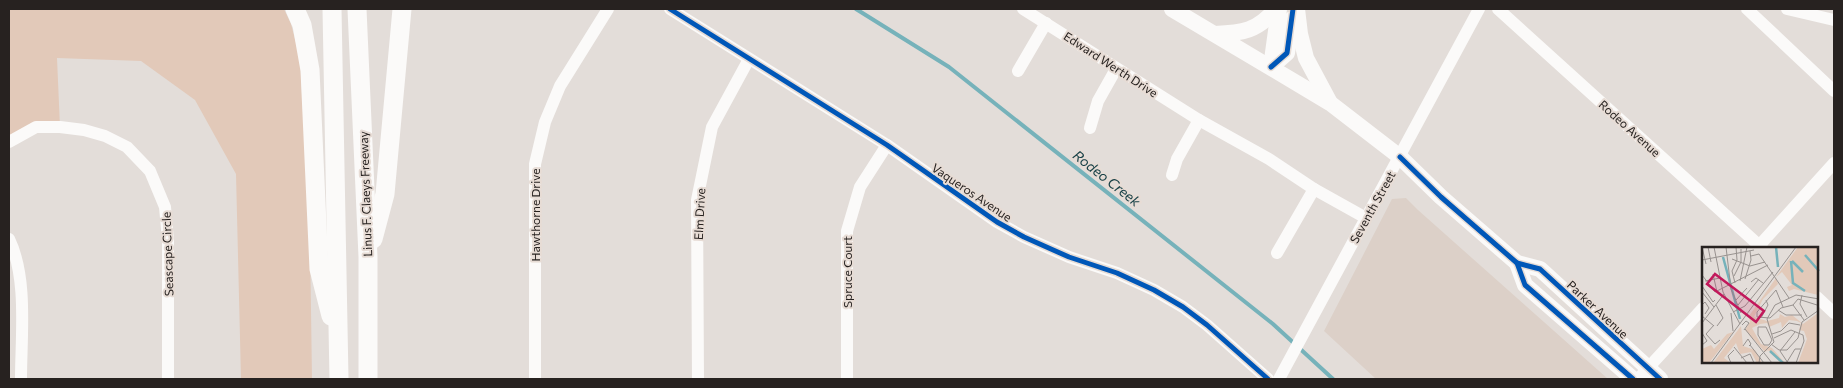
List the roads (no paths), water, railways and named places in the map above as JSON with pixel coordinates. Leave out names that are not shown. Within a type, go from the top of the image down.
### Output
[{"type":"highway","points":[[295,9],[302,25],[310,70],[319,269],[339,349]]},
{"type":"highway","points":[[332,9],[339,379]]},
{"type":"highway","name":"Linus F. Claeys Freeway","points":[[357,9],[368,257],[368,379]]},
{"type":"highway","points":[[368,257],[385,194],[402,9]]},
{"type":"main road","name":"Parker Avenue","points":[[1172,9],[1271,66],[1330,103],[1400,157],[1441,197],[1517,264],[1525,285],[1633,379]]},
{"type":"main road","points":[[1215,34],[1237,33],[1248,30],[1267,19],[1278,9]]},
{"type":"main road","points":[[1271,66],[1278,9]]},
{"type":"main road","points":[[1271,66],[1287,53],[1295,9]]},
{"type":"main road","points":[[1295,9],[1306,58],[1330,103]]},
{"type":"main road","name":"Parker Avenue","points":[[1517,264],[1540,269],[1649,376]]},
{"type":"street","name":"Hawthorne Drive","points":[[535,379],[535,164],[545,122],[560,86],[608,9]]},
{"type":"street","name":"Vaqueros Avenue","points":[[670,9],[887,145],[968,203],[1024,237],[1069,257],[1117,273],[1154,290],[1183,307],[1207,325],[1268,379]]},
{"type":"street","name":"Edward Werth Drive","points":[[1023,9],[1199,120],[1269,158],[1314,189],[1366,218]]},
{"type":"street","name":"Seventh Street","points":[[1279,379],[1478,9]]},
{"type":"street","name":"Rodeo Avenue","points":[[1498,9],[1760,247]]},
{"type":"street","points":[[1748,9],[1834,91]]},
{"type":"street","points":[[1788,9],[1834,20]]},
{"type":"street","points":[[1018,71],[1046,23]]},
{"type":"street","name":"Elm Drive","points":[[698,379],[697,200],[712,127],[749,59]]},
{"type":"street","points":[[1090,128],[1098,101],[1116,69]]},
{"type":"street","points":[[1172,175],[1177,159],[1199,120]]},
{"type":"street","name":"Seascape Circle","points":[[9,142],[36,127],[84,130],[105,136],[127,148],[150,170],[166,207],[168,240],[168,379]]},
{"type":"street","name":"Spruce Court","points":[[847,379],[847,230],[860,187],[887,145]]},
{"type":"street","points":[[1760,247],[1834,164]]},
{"type":"street","points":[[1277,252],[1314,189]]},
{"type":"street","points":[[9,239],[15,251],[20,270],[21,379]]},
{"type":"street","points":[[1818,298],[1834,313]]},
{"type":"street","points":[[1649,376],[1702,309]]},
{"type":"waterway","name":"Rodeo Creek","points":[[856,9],[949,67],[1273,324],[1333,379]]}]
